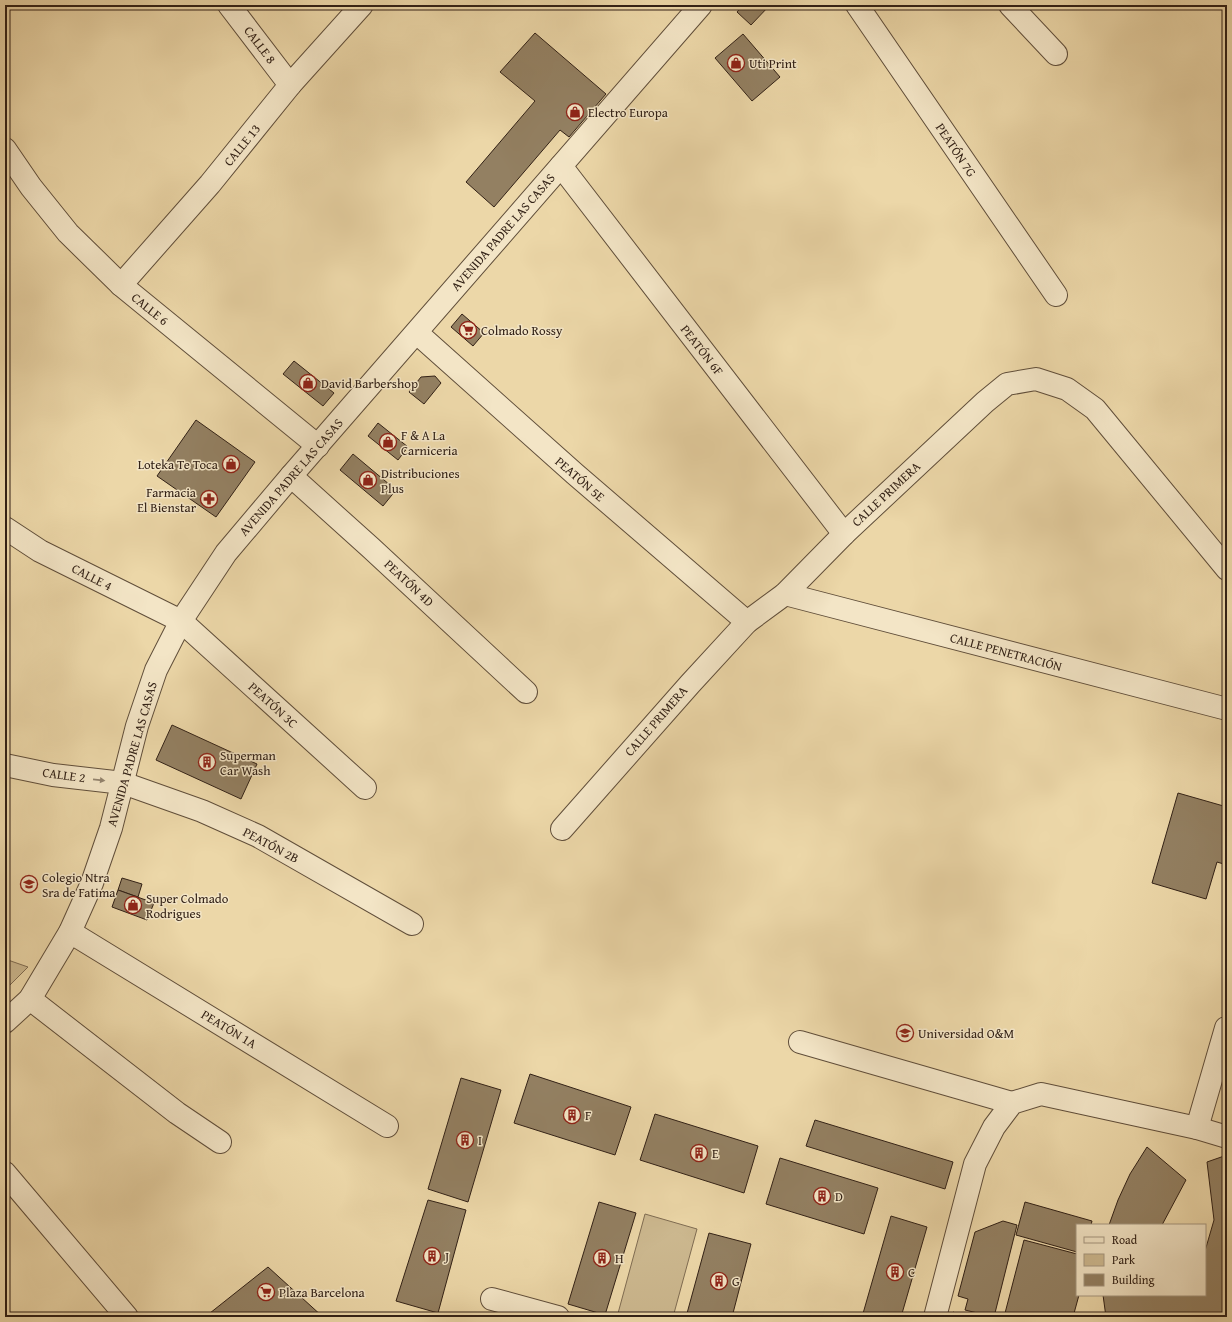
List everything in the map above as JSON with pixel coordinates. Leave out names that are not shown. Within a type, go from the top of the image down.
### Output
[{"type":"street","name":"CALLE 8","points":[[229,5],[290,85]]},
{"type":"street","name":"CALLE 13","points":[[121,285],[210,184],[290,85],[362,5]]},
{"type":"street","name":"AVENIDA PADRE LAS CASAS","points":[[5,1022],[30,999],[70,932],[92,883],[111,828],[137,726],[156,670],[181,622],[226,553],[291,476],[701,5]]},
{"type":"street","name":"PEATÓN 7G","points":[[857,5],[1056,295]]},
{"type":"street","points":[[1010,5],[1056,54]]},
{"type":"street","name":"CALLE 6","points":[[5,149],[31,187],[68,233],[121,285],[318,446]]},
{"type":"street","name":"PEATÓN 6F","points":[[561,166],[844,534]]},
{"type":"street","name":"PEATÓN 5E","points":[[416,333],[575,474],[747,622]]},
{"type":"street","name":"CALLE PRIMERA","points":[[562,829],[747,622],[785,594],[844,534],[984,402],[1007,384],[1036,379],[1067,389],[1095,409],[1227,569]]},
{"type":"street","name":"PEATÓN 4D","points":[[291,476],[526,692]]},
{"type":"street","name":"CALLE 4","points":[[5,528],[40,551],[181,622]]},
{"type":"street","name":"CALLE PENETRACIÓN","points":[[785,594],[1227,709]]},
{"type":"street","name":"PEATÓN 3C","points":[[181,622],[365,788]]},
{"type":"street","name":"CALLE 2","points":[[5,765],[53,775],[123,783]]},
{"type":"street","name":"PEATÓN 2B","points":[[123,783],[202,811],[258,836],[412,924]]},
{"type":"street","name":"PEATÓN 1A","points":[[70,932],[387,1126]]},
{"type":"street","points":[[30,999],[177,1113],[220,1142]]},
{"type":"street","points":[[1198,1128],[1226,1028]]},
{"type":"street","points":[[800,1042],[1012,1103],[1041,1094],[1198,1128],[1227,1137]]},
{"type":"street","points":[[935,1317],[975,1164],[994,1126],[1012,1103]]},
{"type":"street","points":[[5,1173],[127,1317]]},
{"type":"street","points":[[492,1299],[558,1317]]},
{"type":"green space","points":[[5,959],[28,967],[5,990]]},
{"type":"green space","points":[[645,1214],[697,1229],[673,1317],[617,1317]]},
{"type":"building","points":[[743,5],[770,5],[751,25],[737,12]]},
{"type":"building","points":[[535,33],[606,94],[569,137],[560,130],[494,207],[466,182],[535,101],[500,72]]},
{"type":"building","points":[[743,34],[780,77],[752,101],[715,58]]},
{"type":"building","name":"Colmado Rossy","points":[[462,314],[484,333],[473,346],[451,327]]},
{"type":"building","name":"David Barbershop","points":[[294,361],[334,393],[323,406],[283,374]]},
{"type":"building","points":[[435,376],[441,383],[424,404],[409,392],[421,377]]},
{"type":"building","points":[[196,420],[255,462],[216,517],[157,476]]},
{"type":"building","name":"F & A La Carniceria","points":[[378,423],[408,447],[398,460],[368,436]]},
{"type":"building","name":"Distribuciones Plus","points":[[353,454],[396,490],[383,506],[340,470]]},
{"type":"building","name":"Superman Car Wash","points":[[172,725],[257,764],[241,799],[156,760]]},
{"type":"building","points":[[1178,793],[1227,807],[1227,865],[1217,862],[1206,899],[1152,883]]},
{"type":"building","points":[[122,878],[142,884],[138,897],[118,890]]},
{"type":"building","name":"Super Colmado Rodrigues","points":[[118,890],[154,903],[147,920],[112,907]]},
{"type":"building","name":"F","points":[[530,1074],[631,1107],[615,1155],[514,1123]]},
{"type":"building","name":"I","points":[[461,1078],[501,1090],[468,1202],[428,1189]]},
{"type":"building","name":"E","points":[[655,1114],[758,1146],[744,1193],[640,1160]]},
{"type":"building","points":[[815,1120],[953,1162],[945,1189],[806,1146]]},
{"type":"building","points":[[1147,1147],[1186,1180],[1163,1224],[1109,1224],[1130,1174]]},
{"type":"building","points":[[1227,1155],[1227,1317],[1106,1317],[1103,1296],[1206,1296],[1206,1248],[1214,1220],[1207,1162]]},
{"type":"building","name":"D","points":[[780,1158],[878,1188],[864,1234],[766,1204]]},
{"type":"building","name":"J","points":[[428,1200],[466,1210],[438,1313],[396,1301]]},
{"type":"building","name":"H","points":[[599,1202],[636,1213],[605,1315],[568,1304]]},
{"type":"building","points":[[1025,1202],[1092,1221],[1091,1224],[1076,1224],[1076,1252],[1016,1235]]},
{"type":"building","name":"C","points":[[891,1216],[927,1227],[901,1317],[862,1317]]},
{"type":"building","points":[[1003,1221],[1017,1225],[994,1317],[965,1310],[968,1299],[958,1296],[975,1232]]},
{"type":"building","name":"G","points":[[709,1233],[751,1244],[732,1317],[686,1317]]},
{"type":"building","points":[[1024,1240],[1076,1254],[1076,1296],[1079,1296],[1073,1317],[1004,1317]]},
{"type":"building","name":"Plaza Barcelona","points":[[268,1267],[323,1317],[205,1317]]},
{"type":"building","points":[[953,1312],[968,1317],[951,1317]]},
{"type":"place","name":"Uti Print","points":[[736,63]]},
{"type":"place","name":"Electro Europa","points":[[575,112]]},
{"type":"place","name":"Colmado Rossy","points":[[468,330]]},
{"type":"place","name":"David Barbershop","points":[[308,383]]},
{"type":"place","name":"F & A La Carniceria","points":[[388,442]]},
{"type":"place","name":"Loteka Te Toca","points":[[231,464]]},
{"type":"place","name":"Distribuciones Plus","points":[[368,480]]},
{"type":"place","name":"Farmacia El Bienstar","points":[[209,499]]},
{"type":"place","name":"Superman Car Wash","points":[[207,762]]},
{"type":"place","name":"Colegio Ntra Sra de Fatima","points":[[29,884]]},
{"type":"place","name":"Super Colmado Rodrigues","points":[[133,905]]},
{"type":"place","name":"Universidad O&M","points":[[905,1033]]},
{"type":"place","name":"F","points":[[572,1115]]},
{"type":"place","name":"I","points":[[465,1140]]},
{"type":"place","name":"E","points":[[699,1153]]},
{"type":"place","name":"D","points":[[822,1196]]},
{"type":"place","name":"J","points":[[432,1256]]},
{"type":"place","name":"H","points":[[602,1258]]},
{"type":"place","name":"C","points":[[895,1272]]},
{"type":"place","name":"G","points":[[719,1281]]},
{"type":"place","name":"Plaza Barcelona","points":[[266,1292]]}]
